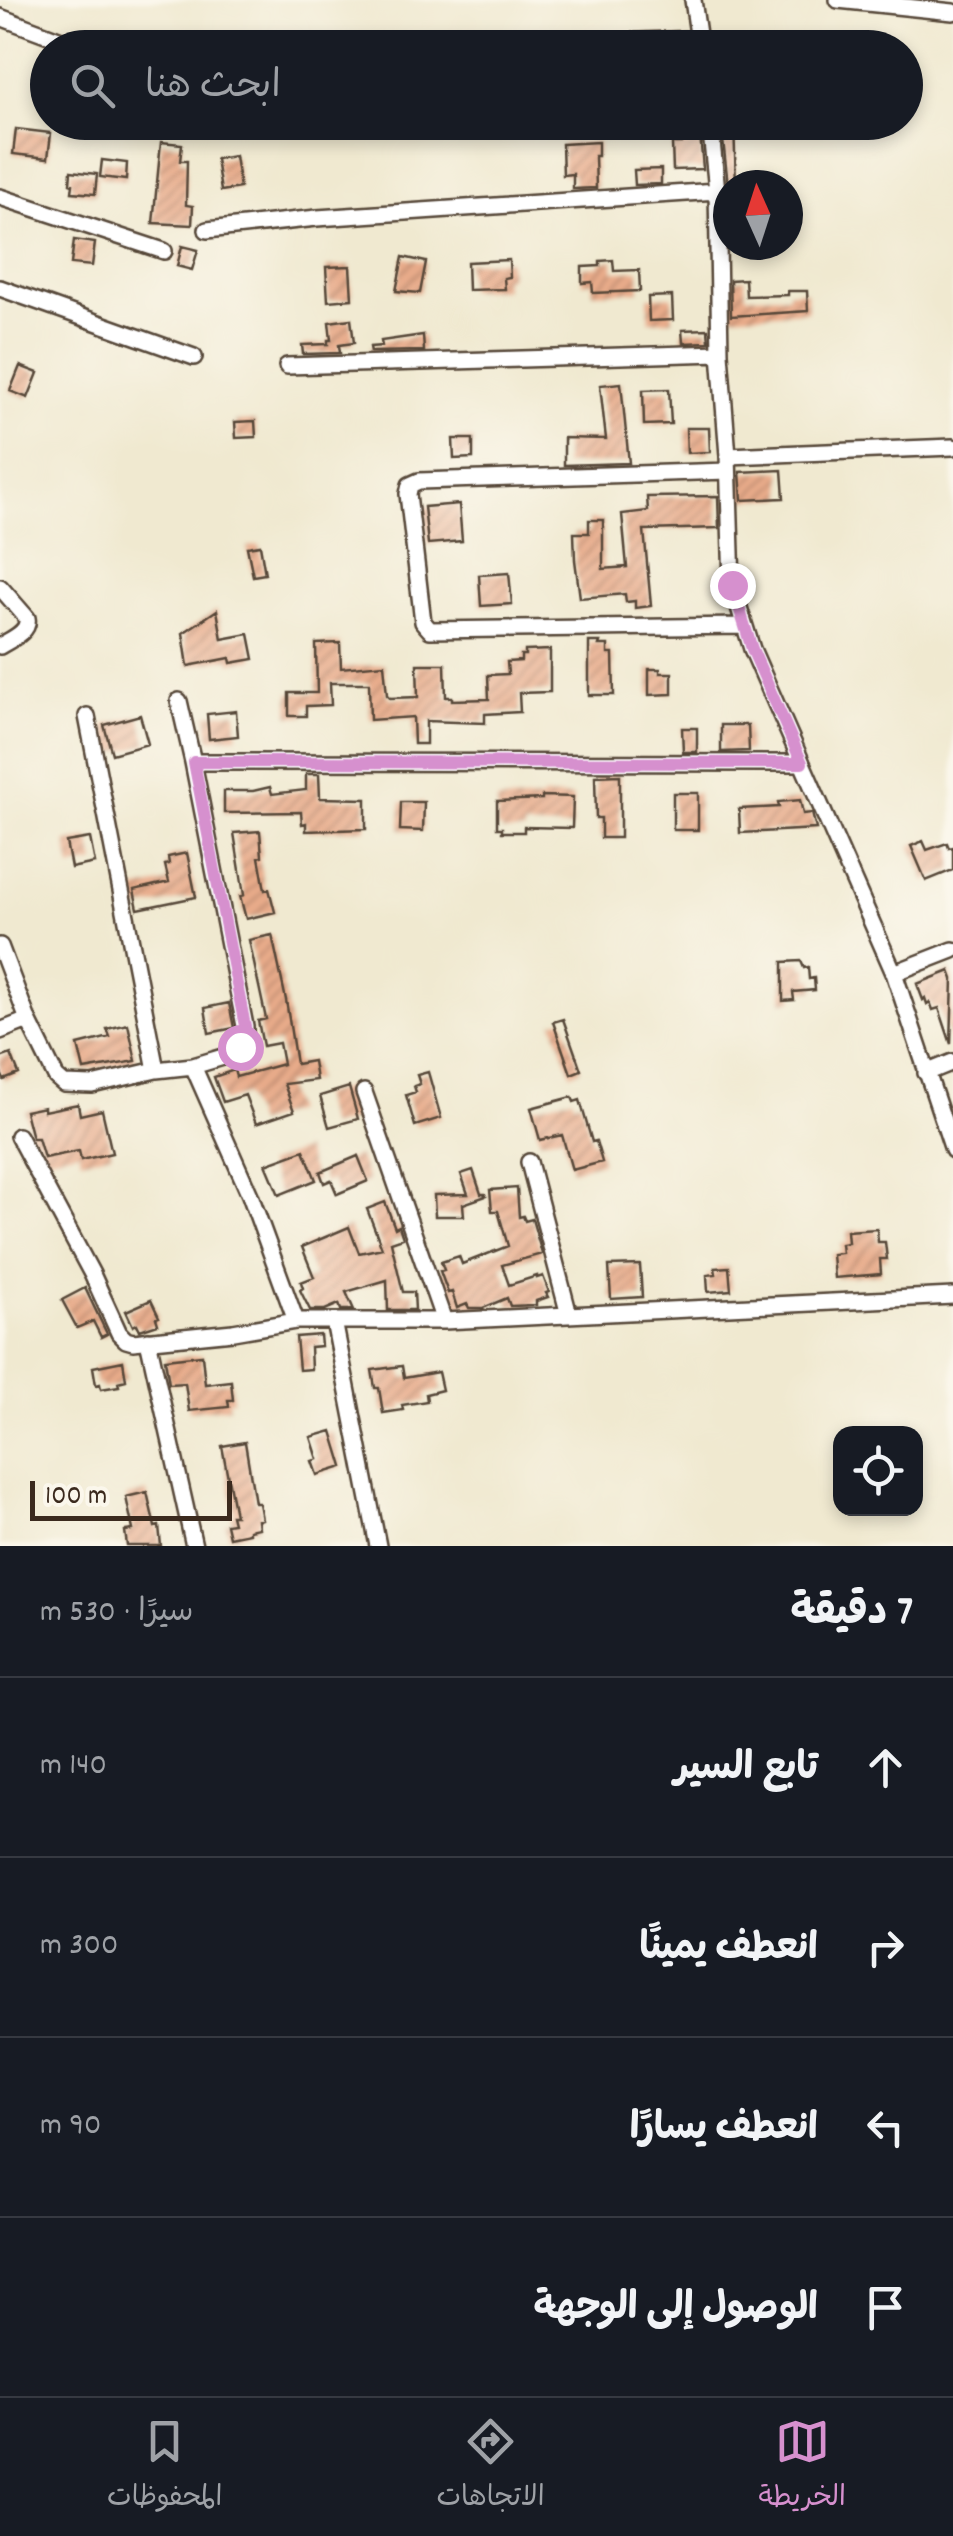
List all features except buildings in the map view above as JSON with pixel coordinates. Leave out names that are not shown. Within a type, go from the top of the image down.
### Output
[{"type":"street","points":[[694,0],[698,30]]},
{"type":"street","points":[[838,0],[953,12]]},
{"type":"street","points":[[0,18],[33,30]]},
{"type":"street","points":[[712,140],[715,170]]},
{"type":"street","points":[[207,230],[317,218],[713,192]]},
{"type":"street","points":[[0,197],[164,252]]},
{"type":"street","points":[[718,260],[732,585],[743,626],[894,973],[953,1150]]},
{"type":"street","points":[[0,288],[194,357]]},
{"type":"street","points":[[287,366],[720,352]]},
{"type":"street","points":[[743,626],[430,630],[423,622],[410,485],[419,481],[728,464],[953,446]]},
{"type":"street","points":[[0,587],[28,623],[26,629],[0,646]]},
{"type":"street","points":[[0,946],[28,1020],[56,1077],[64,1084],[92,1085],[193,1066],[230,1055],[240,1047],[246,1036],[179,701]]},
{"type":"street","points":[[88,716],[156,1070]]},
{"type":"street","points":[[194,762],[802,763]]},
{"type":"street","points":[[894,973],[953,950]]},
{"type":"street","points":[[0,1032],[28,1020]]},
{"type":"street","points":[[926,1073],[953,1062]]},
{"type":"street","points":[[193,1066],[250,1196],[296,1320]]},
{"type":"street","points":[[364,1092],[444,1321]]},
{"type":"street","points":[[18,1136],[92,1274],[119,1334],[126,1340],[232,1332],[296,1320],[444,1321],[953,1296]]},
{"type":"street","points":[[529,1162],[569,1315]]},
{"type":"street","points":[[334,1320],[378,1546]]},
{"type":"street","points":[[148,1340],[194,1546]]},
{"type":"route","points":[[240,1047],[246,1036],[245,1026],[194,762],[802,763],[752,649],[732,585]]}]
